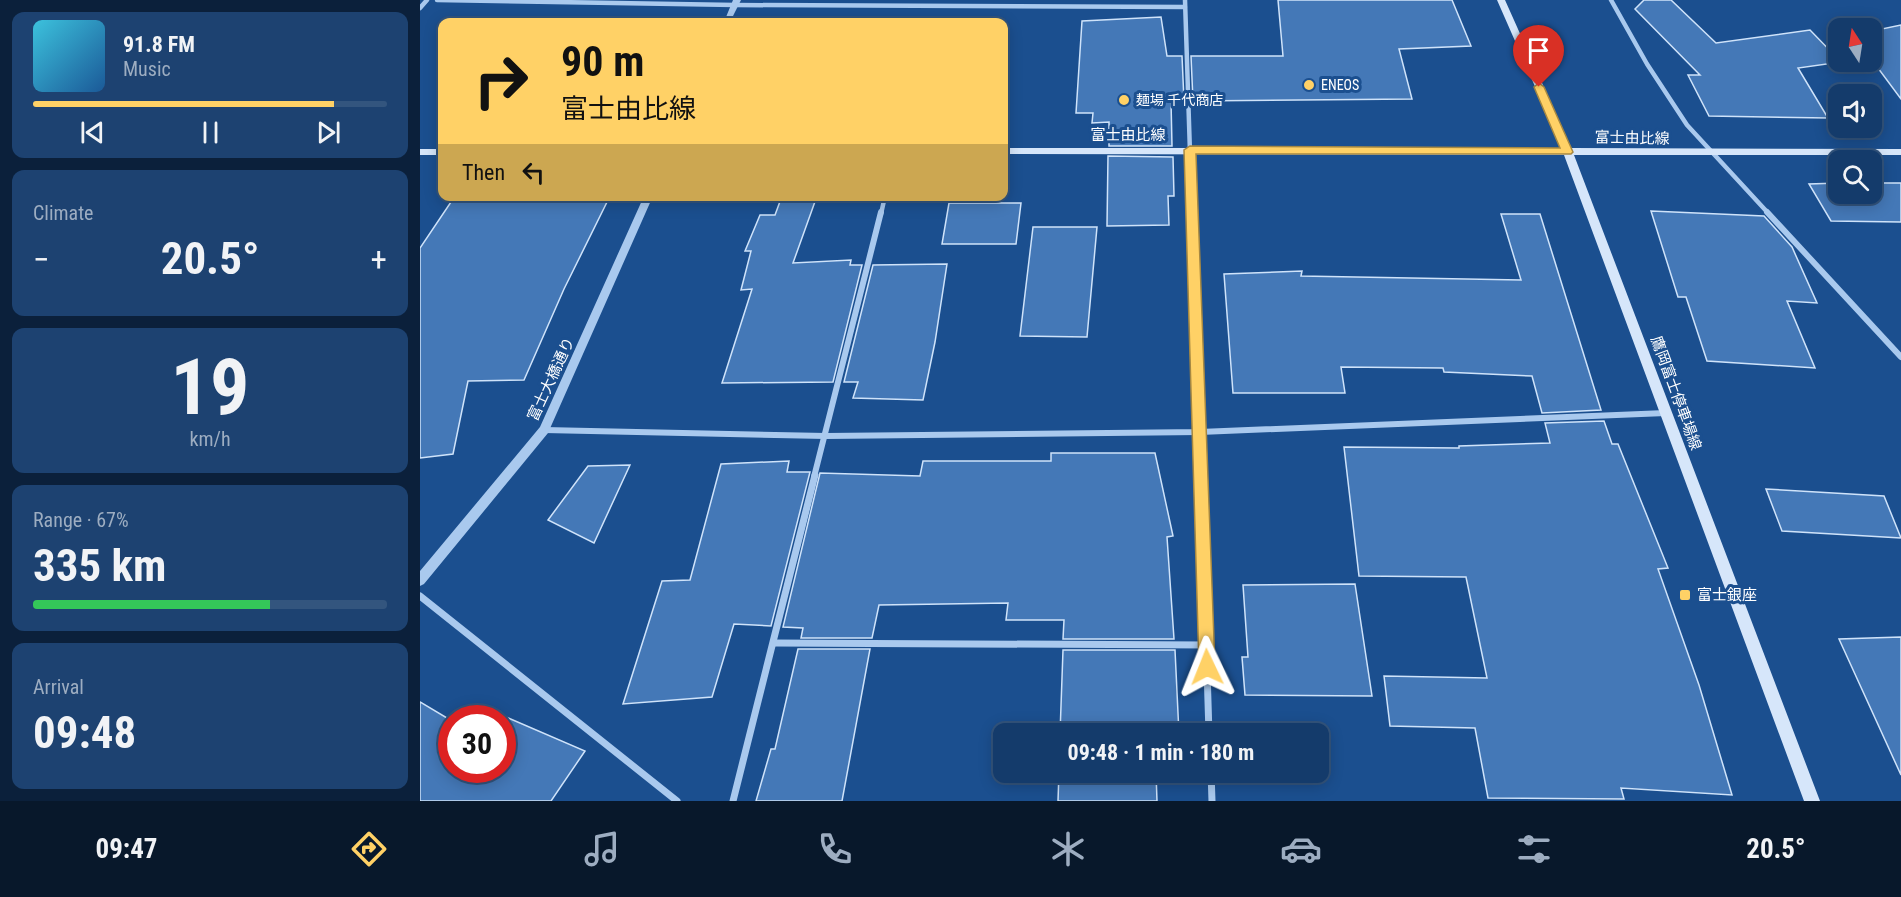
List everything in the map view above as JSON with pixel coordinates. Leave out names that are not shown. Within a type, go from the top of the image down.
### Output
[{"type":"main road","name":"鷹岡富士停車場線","points":[[1501,0],[1568,152],[1812,801]]},
{"type":"main road","name":"富士由比線","points":[[1008,151],[1714,154],[1901,152]]},
{"type":"main road","points":[[420,152],[438,152]]},
{"type":"street","points":[[420,8],[427,0]]},
{"type":"street","points":[[437,0],[1185,7]]},
{"type":"street","points":[[1185,0],[1209,723]]},
{"type":"street","points":[[1611,0],[1647,64],[1687,125],[1901,357]]},
{"type":"street","points":[[729,18],[736,2]]},
{"type":"street","name":"富士大橋通り","points":[[420,580],[544,430],[564,390],[647,201]]},
{"type":"street","points":[[733,801],[884,201]]},
{"type":"street","points":[[544,430],[826,436],[1200,432],[1666,412]]},
{"type":"street","points":[[420,596],[677,801]]},
{"type":"street","points":[[774,644],[1206,645]]},
{"type":"street","points":[[1211,783],[1212,801]]},
{"type":"building","points":[[1278,0],[1452,0],[1471,46],[1399,49],[1412,99],[1193,101],[1191,56],[1283,56]]},
{"type":"building","points":[[1644,0],[1671,0],[1716,43],[1810,30],[1828,49],[1828,64],[1798,68],[1828,118],[1709,116],[1688,75],[1700,75],[1635,9]]},
{"type":"building","points":[[1161,17],[1167,56],[1182,56],[1184,101],[1171,101],[1172,146],[1109,146],[1109,122],[1092,123],[1093,113],[1076,113],[1082,21]]},
{"type":"building","points":[[1901,25],[1901,99],[1881,72],[1882,29]]},
{"type":"building","points":[[1108,156],[1173,157],[1174,196],[1168,196],[1169,225],[1107,226]]},
{"type":"building","points":[[1828,183],[1828,204],[1882,204],[1882,183],[1901,183],[1901,222],[1831,221],[1809,184]]},
{"type":"building","points":[[452,201],[608,201],[564,289],[524,380],[468,381],[453,454],[420,458],[420,248]]},
{"type":"building","points":[[780,201],[815,201],[793,263],[851,260],[850,265],[862,265],[833,382],[722,383],[752,289],[741,290],[751,251],[745,251],[760,215],[775,215]]},
{"type":"building","points":[[949,203],[1021,203],[1016,244],[942,244]]},
{"type":"building","points":[[1651,211],[1764,216],[1792,247],[1817,303],[1787,301],[1815,368],[1707,361],[1686,297],[1678,297]]},
{"type":"building","points":[[1501,214],[1540,214],[1601,410],[1542,413],[1532,376],[1444,372],[1443,368],[1341,367],[1345,393],[1233,393],[1224,274],[1302,271],[1301,276],[1521,280]]},
{"type":"building","points":[[1033,227],[1097,227],[1087,337],[1020,336]]},
{"type":"building","points":[[947,264],[923,400],[853,398],[858,382],[844,382],[873,265]]},
{"type":"building","points":[[1604,421],[1612,444],[1618,444],[1668,568],[1658,569],[1699,685],[1732,795],[1621,788],[1624,799],[1488,798],[1475,728],[1390,726],[1384,676],[1487,678],[1466,577],[1359,576],[1344,447],[1459,448],[1459,446],[1550,443],[1545,423]]},
{"type":"building","points":[[1051,453],[1155,453],[1173,536],[1167,537],[1174,639],[1063,639],[1064,620],[1006,620],[1008,603],[879,605],[872,638],[801,638],[803,628],[783,627],[820,473],[920,476],[923,461],[1051,461]]},
{"type":"building","points":[[789,461],[787,472],[810,472],[771,626],[734,624],[712,697],[623,704],[662,581],[690,580],[721,464]]},
{"type":"building","points":[[630,465],[594,543],[548,520],[588,466]]},
{"type":"building","points":[[1766,489],[1884,496],[1901,538],[1782,531]]},
{"type":"building","points":[[1355,584],[1372,696],[1245,695],[1242,657],[1248,657],[1243,585]]},
{"type":"building","points":[[1901,637],[1901,775],[1839,639]]},
{"type":"building","points":[[798,649],[870,649],[842,801],[756,801],[771,749],[775,749]]},
{"type":"building","points":[[1063,650],[1175,650],[1178,723],[1060,723]]},
{"type":"building","points":[[420,702],[438,713],[438,783],[516,783],[516,721],[585,751],[551,801],[420,801]]},
{"type":"building","points":[[1059,783],[1156,783],[1157,801],[1058,801]]},
{"type":"place","name":"ENEOS","points":[[1309,85]]},
{"type":"place","name":"麺場 千代商店","points":[[1124,100]]},
{"type":"place","name":"富士銀座","points":[[1685,595]]},
{"type":"route","points":[[1207,667],[1190,150],[1568,152],[1539,87]]}]
